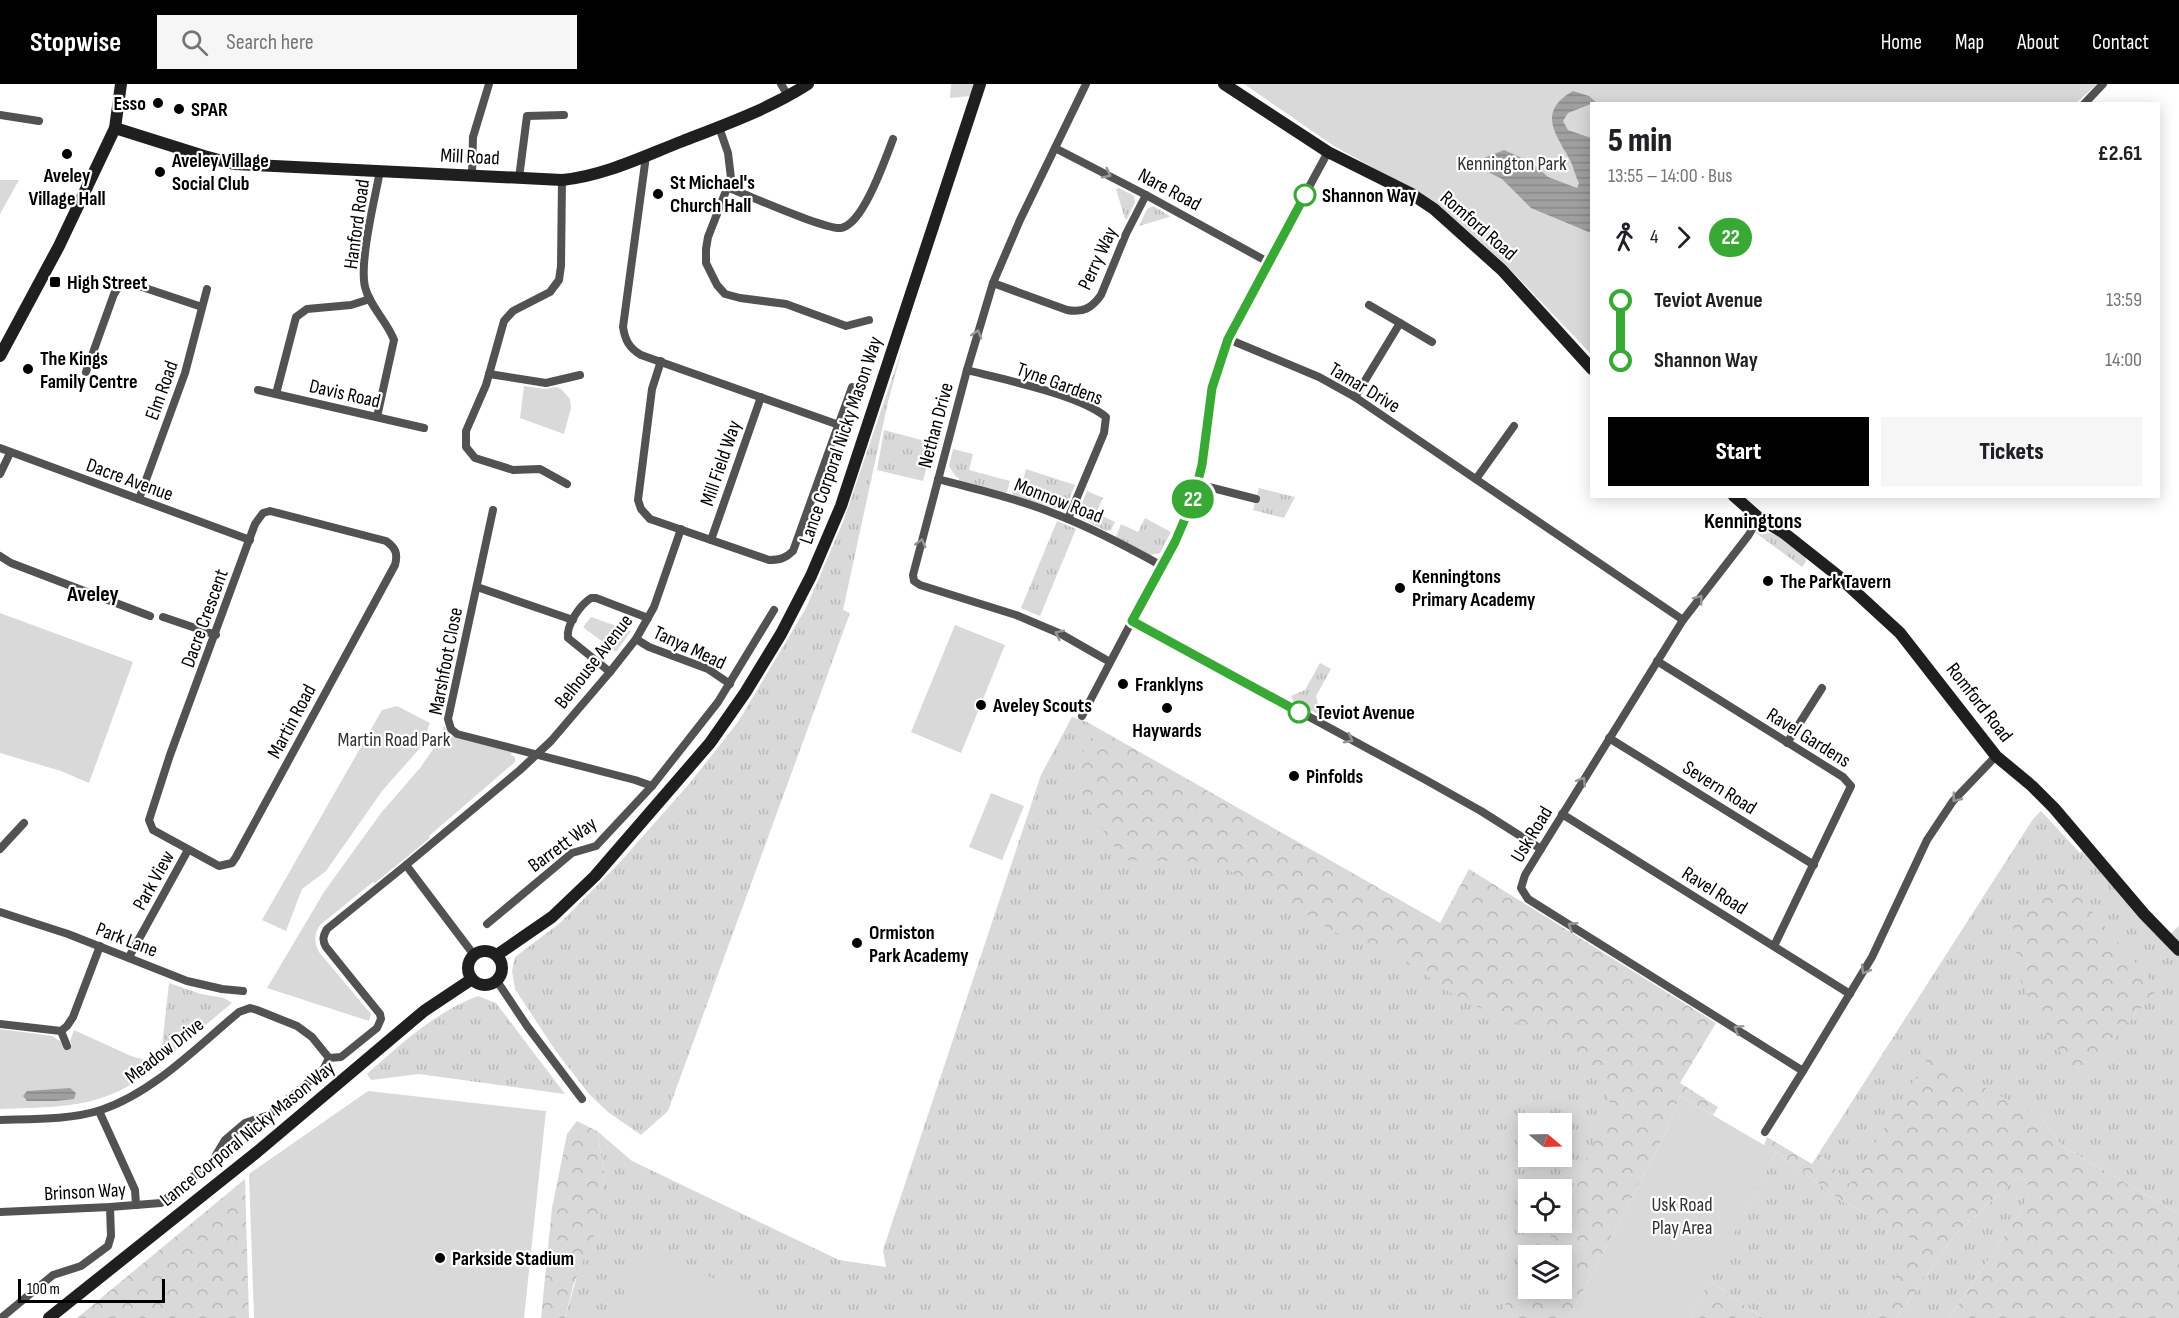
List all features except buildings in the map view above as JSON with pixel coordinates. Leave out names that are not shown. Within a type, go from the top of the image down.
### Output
[{"type":"street","points":[[0,356],[59,246],[115,128],[121,84]]},
{"type":"street","points":[[472,174],[472,137],[489,84]]},
{"type":"street","points":[[781,84],[788,96]]},
{"type":"street","name":"Mill Road","points":[[115,128],[234,164],[562,180],[579,178],[646,156],[754,114],[808,84]]},
{"type":"street","name":"Lance Corporal Nicky Mason Way","points":[[497,955],[552,917],[596,876],[710,743],[745,693],[781,634],[811,576],[841,506],[980,84]]},
{"type":"street","name":"Nethan Drive","points":[[1086,84],[1020,220],[993,283],[967,370],[913,575],[914,581],[927,588],[1016,615],[1061,634],[1110,662]]},
{"type":"street","name":"Romford Road","points":[[1224,84],[1328,152],[1401,188],[1434,209],[1502,270],[1590,367]]},
{"type":"street","points":[[2086,102],[2103,84]]},
{"type":"street","points":[[0,115],[39,121]]},
{"type":"street","points":[[519,178],[526,116],[564,115]]},
{"type":"street","points":[[719,127],[731,165],[729,188],[708,237],[706,264],[725,294],[786,304],[846,326],[869,320]]},
{"type":"street","points":[[729,188],[821,224],[841,228],[849,225],[856,218],[876,183],[893,139]]},
{"type":"street","name":"Nare Road","points":[[1055,148],[1269,262]]},
{"type":"street","points":[[1082,716],[1186,518],[1197,484],[1212,388],[1228,339],[1328,152]]},
{"type":"street","points":[[646,156],[623,327],[624,338],[631,349],[839,425]]},
{"type":"street","name":"Hanford Road","points":[[377,417],[394,340],[365,286],[364,272],[380,171]]},
{"type":"street","points":[[562,180],[559,280],[550,292],[513,311],[504,321],[489,374],[466,432],[466,445],[470,453],[482,461],[513,470],[540,470],[567,484]]},
{"type":"street","name":"Perry Way","points":[[993,283],[1067,310],[1076,312],[1086,310],[1101,295],[1126,234],[1146,195]]},
{"type":"street","points":[[86,372],[114,294],[121,283],[202,307]]},
{"type":"street","name":"Elm Road","points":[[139,499],[185,373],[207,289]]},
{"type":"street","points":[[276,394],[296,317],[307,309],[351,306],[370,299]]},
{"type":"street","points":[[1369,304],[1432,342]]},
{"type":"street","points":[[1355,397],[1400,323]]},
{"type":"street","name":"Tamar Drive","points":[[1228,339],[1312,375],[1355,397],[1683,620]]},
{"type":"street","points":[[661,361],[652,389],[638,500],[641,509],[650,519],[769,560],[787,557],[793,551],[852,387]]},
{"type":"street","name":"Tyne Gardens","points":[[967,370],[1053,393],[1094,409],[1106,417],[1104,433],[1068,519]]},
{"type":"street","points":[[489,374],[546,383],[580,375]]},
{"type":"street","name":"Davis Road","points":[[258,390],[424,428]]},
{"type":"street","name":"Mill Field Way","points":[[711,540],[761,397]]},
{"type":"street","points":[[1476,479],[1514,426]]},
{"type":"street","name":"Dacre Avenue","points":[[0,448],[250,540]]},
{"type":"street","points":[[0,474],[10,453]]},
{"type":"street","name":"Monnow Road","points":[[938,479],[1033,506],[1068,519],[1110,537],[1162,566]]},
{"type":"street","points":[[1197,484],[1256,499]]},
{"type":"street","name":"Romford Road","points":[[1736,498],[1759,518],[1803,548],[1880,613],[1919,655],[1996,756],[2055,808],[2144,914],[2179,950]]},
{"type":"street","name":"Marshfoot Close","points":[[493,510],[448,725],[457,734],[537,754]]},
{"type":"street","name":"Dacre Crescent","points":[[188,850],[153,830],[149,820],[170,755],[259,517],[270,511],[386,541],[396,550]]},
{"type":"street","name":"Usk Road","points":[[1759,518],[1748,536],[1683,620],[1562,814],[1522,882],[1521,888],[1528,899],[1803,1071]]},
{"type":"street","name":"Belhouse Avenue","points":[[406,865],[537,754],[610,672],[636,639],[654,607],[681,529]]},
{"type":"street","name":"Martin Road","points":[[188,850],[219,866],[232,863],[236,858],[395,565],[396,550]]},
{"type":"street","points":[[0,556],[11,563],[150,615]]},
{"type":"street","points":[[477,586],[573,620]]},
{"type":"street","points":[[610,672],[568,638],[568,628],[586,601],[591,598],[648,618]]},
{"type":"street","name":"Barrett Way","points":[[487,924],[572,854],[596,846],[652,786],[692,738],[730,684],[774,610]]},
{"type":"street","points":[[163,616],[216,635]]},
{"type":"street","points":[[1132,621],[1462,800],[1541,849]]},
{"type":"street","name":"Tanya Mead","points":[[636,639],[649,647],[708,669],[730,684]]},
{"type":"street","name":"Ravel Gardens","points":[[1657,661],[1843,777],[1851,786],[1774,946]]},
{"type":"street","points":[[1787,743],[1822,688]]},
{"type":"street","name":"Severn Road","points":[[1609,738],[1814,865]]},
{"type":"street","points":[[537,754],[652,786]]},
{"type":"street","points":[[1765,1132],[1884,934],[1927,840],[1953,801],[1996,756]]},
{"type":"street","name":"Ravel Road","points":[[1562,814],[1850,994]]},
{"type":"street","points":[[0,849],[24,823]]},
{"type":"street","name":"Park View","points":[[129,957],[188,850]]},
{"type":"street","points":[[329,1058],[341,1057],[377,1028],[381,1019],[380,1014],[326,947],[323,938],[327,929],[406,865],[474,955]]},
{"type":"street","name":"Park Lane","points":[[0,912],[100,946],[201,985],[243,991]]},
{"type":"street","points":[[0,1024],[61,1031],[73,1017],[100,946]]},
{"type":"street","points":[[483,951],[497,955],[502,965],[497,981],[481,985],[472,979],[468,964],[474,955],[483,951]]},
{"type":"street","name":"Lance Corporal Nicky Mason Way","points":[[49,1318],[257,1152],[424,1011],[472,979]]},
{"type":"street","points":[[497,981],[526,1026],[582,1099]]},
{"type":"street","name":"Meadow Drive","points":[[0,1119],[70,1116],[99,1111],[141,1091],[239,1012],[250,1008],[297,1026],[312,1037],[329,1058]]},
{"type":"street","points":[[61,1031],[67,1046]]},
{"type":"street","name":"Brinson Way","points":[[0,1212],[161,1203],[213,1160],[225,1140],[245,1123],[269,1115],[323,1071],[329,1058]]},
{"type":"street","points":[[99,1111],[135,1190],[136,1205]]},
{"type":"street","points":[[1,1318],[52,1275],[81,1266],[108,1246],[111,1236],[110,1207]]},
{"type":"green space","points":[[951,84],[974,84],[971,96],[950,98]]},
{"type":"green space","name":"Kennington Park","points":[[1244,84],[2097,84],[2077,102],[1590,102],[1590,353],[1507,266],[1438,204],[1334,146]]},
{"type":"green space","points":[[0,180],[19,180],[0,214]]},
{"type":"green space","points":[[1119,188],[1134,196],[1135,202],[1127,219],[1125,219],[1116,189]]},
{"type":"green space","points":[[1153,206],[1170,216],[1139,226],[1147,209]]},
{"type":"green space","points":[[903,346],[888,402],[843,610],[850,613],[668,1111],[641,1135],[608,1112],[589,1094],[555,1050],[515,989],[512,971],[515,957],[560,923],[621,861],[689,784],[738,722],[806,608],[843,522]]},
{"type":"green space","points":[[524,386],[544,389],[556,387],[570,399],[571,408],[564,434],[520,418]]},
{"type":"green space","points":[[884,430],[933,443],[923,481],[877,470]]},
{"type":"green space","points":[[953,449],[973,454],[969,470],[1010,481],[1007,492],[958,481],[959,478],[949,466]]},
{"type":"green space","points":[[1026,469],[1075,485],[1066,507],[1057,509],[1014,496],[1012,493],[1016,483],[1022,484]]},
{"type":"green space","points":[[1259,488],[1295,497],[1284,518],[1253,510]]},
{"type":"green space","points":[[1087,491],[1103,498],[1096,513],[1115,522],[1111,530],[1106,531],[1082,519],[1078,513]]},
{"type":"green space","points":[[1145,518],[1171,532],[1160,553],[1150,555],[1116,537],[1121,524],[1138,532]]},
{"type":"green space","points":[[1057,521],[1076,529],[1040,616],[1021,608]]},
{"type":"green space","points":[[1757,528],[1778,536],[1805,554],[1806,562],[1802,567],[1756,533]]},
{"type":"green space","points":[[0,613],[133,662],[89,783],[61,771],[0,753]]},
{"type":"green space","points":[[591,617],[631,631],[616,652],[583,627]]},
{"type":"green space","points":[[955,625],[1005,645],[961,753],[911,732]]},
{"type":"green space","points":[[1320,663],[1331,669],[1316,696],[1320,711],[1316,713],[1293,701],[1291,696],[1305,690]]},
{"type":"green space","name":"Martin Road Park","points":[[397,706],[430,723],[420,748],[382,791],[326,871],[302,889],[286,931],[262,920],[382,710]]},
{"type":"green space","points":[[1072,717],[1087,722],[1440,923],[1680,1083],[1569,1318],[565,1318],[605,1178],[597,1131],[632,1161],[839,1260],[886,1267],[883,1250],[1041,775]]},
{"type":"green space","points":[[444,726],[454,737],[512,752],[511,755],[515,757],[515,762],[429,836],[430,838],[318,928],[315,938],[319,952],[371,1014],[369,1021],[267,988],[324,892],[381,813],[420,768],[436,745]]},
{"type":"green space","points":[[1097,728],[1440,923],[1469,869],[1716,1023],[1680,1083],[1718,1107],[1713,1115],[1680,1096],[1664,1136],[1569,1318],[1499,1318],[1512,1290],[1518,1284],[1518,1299],[1572,1299],[1572,1245],[1548,1245],[1552,1233],[1572,1233],[1572,1189],[1611,1105],[1596,1074],[1566,1039],[1496,1016],[1449,992],[1393,951],[1331,931],[1276,893],[1211,862],[1124,860],[1084,803],[1079,759]]},
{"type":"green space","points":[[991,793],[1024,806],[1002,860],[969,847]]},
{"type":"green space","points":[[2041,811],[2080,853],[2088,846],[2166,938],[2179,926],[2179,1214],[2062,1146],[2040,1117],[1850,1185],[1819,1153],[2033,819]]},
{"type":"green space","points":[[2060,874],[2158,989],[2081,1078],[2044,1031],[2020,979],[2013,926]]},
{"type":"green space","points":[[169,983],[201,994],[224,998],[232,1003],[179,1047],[181,1034],[179,1031],[176,1039],[177,1049],[160,1064]]},
{"type":"green space","points":[[478,996],[496,1003],[565,1094],[419,1074],[371,1080],[367,1074],[419,1030],[447,1011]]},
{"type":"green space","points":[[198,1017],[202,1018],[201,1024],[185,1037],[181,1034],[177,1028],[179,1024]]},
{"type":"green space","points":[[0,1029],[52,1036],[60,1041],[64,1049],[72,1045],[70,1041],[74,1030],[131,1056],[160,1064],[125,1088],[99,1099],[57,1106],[0,1109]]},
{"type":"green space","points":[[1928,1058],[2040,1117],[2062,1146],[2179,1214],[2179,1318],[1949,1318],[2016,1219],[2032,1188],[2019,1176],[1954,1236],[1896,1318],[1865,1318],[1921,1244],[1839,1199],[1776,1152],[1764,1146],[1767,1137],[1812,1164],[1819,1153],[1850,1184]]},
{"type":"green space","name":"Parkside Stadium","points":[[368,1091],[546,1111],[524,1318],[254,1318],[249,1174]]},
{"type":"green space","name":"Usk Road Play Area","points":[[1680,1096],[1776,1152],[1690,1318],[1569,1318],[1664,1136]]},
{"type":"green space","points":[[577,1121],[597,1131],[605,1178],[598,1225],[573,1286],[565,1318],[541,1318],[552,1208],[567,1134]]},
{"type":"green space","points":[[1776,1152],[1839,1199],[1922,1244],[1865,1318],[1763,1318],[1709,1280]]},
{"type":"green space","points":[[2019,1176],[2033,1187],[2016,1219],[1949,1318],[1896,1318],[1954,1236]]},
{"type":"green space","points":[[245,1179],[249,1318],[77,1318]]},
{"type":"green space","points":[[637,1251],[769,1298],[762,1318],[616,1318]]},
{"type":"green space","points":[[1709,1280],[1763,1318],[1690,1318]]},
{"type":"shaded area","points":[[1573,91],[1589,96],[1596,102],[1590,102],[1590,104],[1568,113],[1563,121],[1568,130],[1590,138],[1590,233],[1531,208],[1502,179],[1490,173],[1480,164],[1484,158],[1504,150],[1531,162],[1548,177],[1577,188],[1579,183],[1554,131],[1552,122],[1552,114],[1562,99]]},
{"type":"shaded area","points":[[70,1088],[76,1093],[74,1099],[27,1101],[23,1096],[27,1091]]},
{"type":"bus line","name":"22","points":[[1299,712],[1132,621],[1175,542],[1193,500],[1202,465],[1212,388],[1228,339],[1305,195]]},
{"type":"place","name":"Esso","points":[[158,103]]},
{"type":"place","name":"SPAR","points":[[179,109]]},
{"type":"place","name":"Aveley Village Hall","points":[[67,154]]},
{"type":"place","name":"Aveley Village Social Club","points":[[160,172]]},
{"type":"place","name":"St Michael's Church Hall","points":[[658,194]]},
{"type":"place","name":"Shannon Way","points":[[1305,195]]},
{"type":"place","name":"High Street","points":[[55,282]]},
{"type":"place","name":"The Kings Family Centre","points":[[28,369]]},
{"type":"place","name":"The Park Tavern","points":[[1768,581]]},
{"type":"place","name":"Kenningtons Primary Academy","points":[[1400,588]]},
{"type":"place","name":"Franklyns","points":[[1123,684]]},
{"type":"place","name":"Aveley Scouts","points":[[981,705]]},
{"type":"place","name":"Haywards","points":[[1167,708]]},
{"type":"place","name":"Teviot Avenue","points":[[1299,712]]},
{"type":"place","name":"Pinfolds","points":[[1294,776]]},
{"type":"place","name":"Ormiston Park Academy","points":[[857,943]]},
{"type":"place","name":"Parkside Stadium","points":[[440,1258]]},
{"type":"district","name":"Kenningtons","points":[[1753,520]]},
{"type":"district","name":"Aveley","points":[[93,593]]}]
